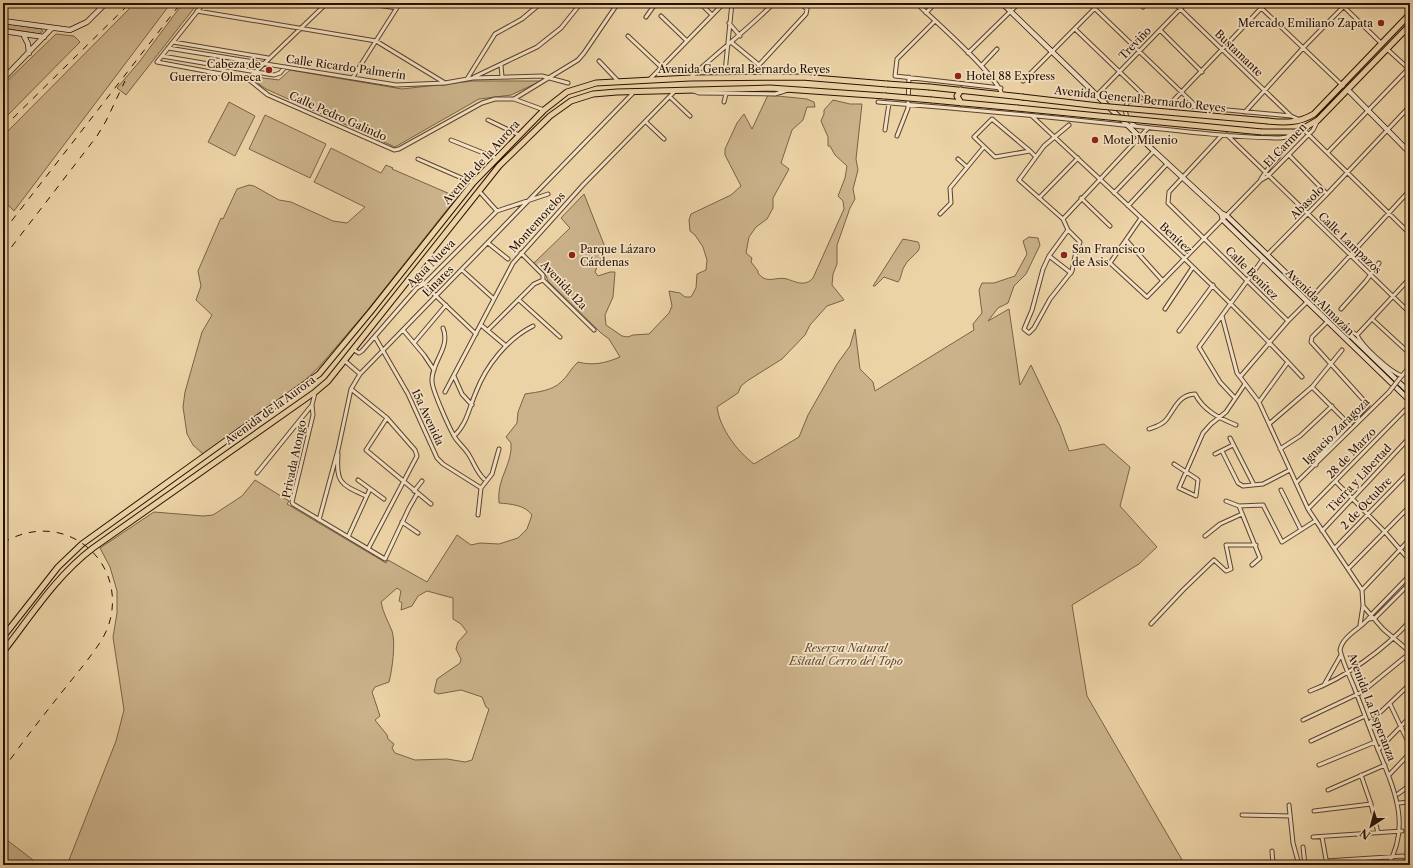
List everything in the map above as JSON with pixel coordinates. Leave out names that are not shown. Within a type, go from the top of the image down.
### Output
[{"type":"main road","points":[[3,21],[70,30],[81,26],[106,3]]},
{"type":"main road","name":"Avenida Almazán","points":[[1002,3],[1167,164],[1221,213],[1227,216],[1410,393]]},
{"type":"main road","name":"Avenida General Bernardo Reyes","points":[[544,110],[571,90],[590,84],[650,79],[798,77],[930,87],[1099,106],[1292,122],[1301,120],[1323,106],[1410,14]]},
{"type":"main road","points":[[11,32],[13,22]]},
{"type":"main road","name":"Avenida General Bernardo Reyes","points":[[550,116],[571,101],[588,95],[676,89],[789,89],[852,92],[961,103],[976,107],[1017,108],[1262,132],[1291,133],[1304,130],[1318,120],[1410,25]]},
{"type":"main road","points":[[3,79],[52,28]]},
{"type":"main road","points":[[3,31],[44,37]]},
{"type":"main road","points":[[23,34],[28,44],[29,53]]},
{"type":"main road","points":[[852,92],[857,86],[853,80]]},
{"type":"main road","points":[[961,90],[957,96],[961,103]]},
{"type":"main road","points":[[1348,90],[1410,153]]},
{"type":"main road","name":"Avenida de la Aurora","points":[[3,637],[58,567],[78,547],[310,382],[325,367],[357,329],[473,183],[518,135],[544,110]]},
{"type":"main road","name":"Avenida de la Aurora","points":[[3,652],[63,574],[75,562],[315,392],[354,350],[499,166],[550,116]]},
{"type":"main road","name":"Avenida Almazán","points":[[1221,213],[1223,220],[1263,260],[1410,401]]},
{"type":"main road","points":[[372,310],[372,317],[378,320]]},
{"type":"main road","points":[[357,329],[362,329],[365,336]]},
{"type":"street","points":[[204,3],[162,56],[276,75],[285,66]]},
{"type":"street","points":[[248,79],[268,58],[327,3]]},
{"type":"street","points":[[364,3],[397,8]]},
{"type":"street","points":[[354,77],[400,3]]},
{"type":"street","points":[[466,79],[495,34],[527,16],[541,3]]},
{"type":"street","points":[[473,78],[526,54],[549,38],[569,19],[581,3]]},
{"type":"street","points":[[514,99],[582,56],[618,3]]},
{"type":"street","points":[[646,17],[656,3]]},
{"type":"street","points":[[700,3],[712,15]]},
{"type":"street","points":[[650,79],[686,40],[724,3]]},
{"type":"street","points":[[725,72],[732,3]]},
{"type":"street","points":[[690,78],[727,44],[740,36],[774,3]]},
{"type":"street","points":[[759,72],[759,66],[807,11],[800,3]]},
{"type":"street","points":[[916,3],[981,66],[1001,88],[1002,94]]},
{"type":"street","points":[[926,12],[935,3]]},
{"type":"street","points":[[968,53],[1019,3]]},
{"type":"street","points":[[1089,3],[1197,107]]},
{"type":"street","points":[[1023,81],[1100,3]]},
{"type":"street","points":[[1139,3],[1143,7]]},
{"type":"street","name":"Bustamante","points":[[1174,3],[1291,116]]},
{"type":"street","name":"Treviño","points":[[1099,96],[1186,3]]},
{"type":"street","points":[[1256,3],[1343,86]]},
{"type":"street","points":[[1170,104],[1266,3]]},
{"type":"street","points":[[1340,3],[1382,44]]},
{"type":"street","points":[[1245,112],[1303,48],[1347,3]]},
{"type":"street","points":[[197,11],[376,41],[444,83]]},
{"type":"street","points":[[661,16],[686,40]]},
{"type":"street","points":[[935,21],[897,59],[895,76],[1001,88]]},
{"type":"street","points":[[729,23],[740,36]]},
{"type":"street","points":[[1075,29],[1151,102]]},
{"type":"street","points":[[1160,30],[1202,72]]},
{"type":"street","points":[[628,36],[661,67]]},
{"type":"street","points":[[173,42],[268,58]]},
{"type":"street","points":[[731,42],[759,66]]},
{"type":"street","name":"Calle Ricardo Palmerín","points":[[168,48],[396,85],[444,83],[473,78],[502,77],[549,77],[568,83]]},
{"type":"street","points":[[1328,152],[1409,69],[1387,48]]},
{"type":"street","points":[[981,66],[998,49]]},
{"type":"street","name":"Calle Pedro Galindo","points":[[162,56],[158,62],[248,79],[268,95],[394,150],[399,149],[482,103],[495,99],[514,99]]},
{"type":"street","points":[[599,61],[618,81]]},
{"type":"street","points":[[501,65],[502,77]]},
{"type":"street","points":[[897,136],[908,104],[909,78]]},
{"type":"street","name":"Montemorelos","points":[[445,392],[513,263],[583,185],[646,122],[676,89]]},
{"type":"street","points":[[690,89],[696,93],[726,94],[775,94],[789,89]]},
{"type":"street","name":"Linares","points":[[319,520],[338,450],[351,389],[360,374],[635,91]]},
{"type":"street","points":[[724,102],[726,94]]},
{"type":"street","points":[[1099,96],[1128,101],[1291,116],[1301,120]]},
{"type":"street","points":[[670,97],[690,116]]},
{"type":"street","points":[[514,99],[544,110]]},
{"type":"street","points":[[1128,101],[1125,109],[1126,116],[1131,123],[1139,127]]},
{"type":"street","points":[[878,102],[976,107],[1032,116],[1227,135],[1280,138],[1287,137],[1291,133]]},
{"type":"street","points":[[885,130],[889,103]]},
{"type":"street","name":"Abasolo","points":[[1235,398],[1220,382],[1199,347],[1266,255],[1328,194],[1387,130],[1409,109]]},
{"type":"street","name":"Benítez","points":[[1032,116],[1213,285],[1270,342],[1302,378]]},
{"type":"street","points":[[1030,151],[995,157],[983,148],[974,137],[991,119],[1030,151],[1035,156]]},
{"type":"street","points":[[488,120],[518,135]]},
{"type":"street","name":"El Carmen","points":[[1261,180],[1268,176],[1309,134],[1315,127],[1318,120]]},
{"type":"street","points":[[646,122],[664,139]]},
{"type":"street","points":[[1068,230],[1043,269],[1032,310],[1024,329],[1029,333],[1038,322],[1050,299],[1074,268],[1075,256],[1080,242],[1068,230],[1063,219],[1019,180],[1035,156],[1046,144],[1056,138],[1069,125]]},
{"type":"street","points":[[1063,219],[1099,178],[1148,128]]},
{"type":"street","points":[[1304,130],[1410,234]]},
{"type":"street","name":"El Carmen","points":[[1126,240],[1110,262],[1147,297],[1261,180],[1265,172],[1288,147],[1291,133]]},
{"type":"street","points":[[1182,178],[1222,134]]},
{"type":"street","name":"Calle Lampazos","points":[[1227,135],[1410,313]]},
{"type":"street","points":[[451,140],[496,158]]},
{"type":"street","points":[[940,214],[951,203],[950,188],[983,148]]},
{"type":"street","points":[[1114,193],[1154,151]]},
{"type":"street","points":[[1289,155],[1328,194]]},
{"type":"street","points":[[1039,198],[1078,158]]},
{"type":"street","points":[[418,159],[473,183]]},
{"type":"street","points":[[958,160],[967,167]]},
{"type":"street","points":[[1128,206],[1167,164]]},
{"type":"street","name":"Calle Benítez","points":[[1182,178],[1168,192],[1168,203],[1288,321]]},
{"type":"street","points":[[479,190],[497,211]]},
{"type":"street","points":[[1311,298],[1410,190]]},
{"type":"street","name":"Agua Nueva","points":[[354,350],[360,353],[418,288],[424,284],[497,211],[532,198],[548,194]]},
{"type":"street","points":[[1081,198],[1110,226]]},
{"type":"street","points":[[1141,218],[1126,240],[1162,280]]},
{"type":"street","points":[[488,243],[508,260]]},
{"type":"street","name":"Avenida 12a","points":[[521,253],[543,275],[544,280],[594,330]]},
{"type":"street","points":[[1050,256],[1071,273]]},
{"type":"street","points":[[1341,309],[1379,263]]},
{"type":"street","points":[[1165,309],[1193,267]]},
{"type":"street","points":[[462,270],[494,299]]},
{"type":"street","points":[[414,275],[476,334]]},
{"type":"street","points":[[1358,333],[1410,278]]},
{"type":"street","points":[[488,330],[534,284],[544,280]]},
{"type":"street","points":[[1179,332],[1213,285]]},
{"type":"street","points":[[519,300],[560,337]]},
{"type":"street","points":[[1240,377],[1288,321],[1307,302]]},
{"type":"street","points":[[414,343],[446,304]]},
{"type":"street","points":[[1222,316],[1233,362],[1240,377],[1259,402],[1308,509],[1349,568],[1362,590],[1364,606],[1360,625]]},
{"type":"street","points":[[1372,318],[1410,354]]},
{"type":"street","points":[[1316,465],[1317,459],[1368,405],[1330,364],[1311,340],[1327,322]]},
{"type":"street","points":[[1337,323],[1358,333],[1365,346],[1394,373],[1401,377],[1410,366]]},
{"type":"street","points":[[481,325],[506,346]]},
{"type":"street","points":[[454,436],[465,422],[481,381],[506,346],[518,334],[533,326]]},
{"type":"street","points":[[443,328],[445,334],[444,345],[434,370],[432,383],[454,436],[468,454],[479,475],[484,479]]},
{"type":"street","points":[[403,330],[434,370]]},
{"type":"street","name":"15a Avenida","points":[[375,337],[411,401],[437,458],[443,464],[481,488]]},
{"type":"street","points":[[1269,424],[1312,387],[1342,350]]},
{"type":"street","points":[[345,361],[360,374]]},
{"type":"street","points":[[1259,402],[1288,362]]},
{"type":"street","points":[[454,376],[462,394],[472,405]]},
{"type":"street","name":"Ignacio Zaragoza","points":[[1296,483],[1389,392],[1401,377]]},
{"type":"street","points":[[1174,464],[1185,471],[1198,480],[1196,496],[1179,488],[1185,471],[1203,433],[1226,412],[1245,384]]},
{"type":"street","points":[[1312,387],[1350,425]]},
{"type":"street","points":[[351,389],[387,418],[415,450],[417,456],[368,549]]},
{"type":"street","name":"Privada Atongo","points":[[315,392],[312,405],[313,415],[292,502],[294,505],[319,520]]},
{"type":"street","points":[[1149,429],[1165,421],[1178,400],[1194,394],[1202,405],[1218,418],[1236,425]]},
{"type":"street","points":[[257,473],[312,405]]},
{"type":"street","points":[[1280,448],[1300,436],[1332,406]]},
{"type":"street","name":"28 de Marzo","points":[[1308,509],[1405,410]]},
{"type":"street","points":[[387,418],[367,446],[366,450],[430,504]]},
{"type":"street","points":[[1230,438],[1254,485]]},
{"type":"street","name":"Tierra y Libertad","points":[[1322,530],[1410,438]]},
{"type":"street","points":[[1215,454],[1233,445]]},
{"type":"street","points":[[478,516],[481,488],[492,474],[499,449]]},
{"type":"street","points":[[338,450],[337,475],[339,480],[347,487],[366,496]]},
{"type":"street","points":[[1222,451],[1239,484],[1243,486],[1266,483],[1290,470]]},
{"type":"street","name":"2 de Octubre","points":[[1335,548],[1410,471]]},
{"type":"street","points":[[358,480],[384,499]]},
{"type":"street","points":[[414,492],[422,481]]},
{"type":"street","points":[[1336,482],[1410,560]]},
{"type":"street","points":[[348,537],[370,489]]},
{"type":"street","points":[[1281,490],[1301,530]]},
{"type":"street","points":[[319,520],[384,558],[387,558],[402,522],[417,494]]},
{"type":"street","points":[[1226,501],[1239,506],[1263,505],[1282,542],[1315,521]]},
{"type":"street","points":[[1239,506],[1261,559],[1252,564]]},
{"type":"street","points":[[1349,568],[1410,506]]},
{"type":"street","points":[[1205,536],[1216,527],[1242,514]]},
{"type":"street","points":[[402,522],[418,533]]},
{"type":"street","points":[[1362,590],[1410,539]]},
{"type":"street","points":[[1151,624],[1214,560],[1226,571],[1231,569],[1225,547],[1226,545],[1256,545]]},
{"type":"street","points":[[1369,619],[1372,614],[1410,575]]},
{"type":"street","points":[[1360,625],[1369,619],[1375,618],[1410,583]]},
{"type":"street","points":[[1303,720],[1366,690],[1410,653],[1383,629],[1364,606]]},
{"type":"street","points":[[1310,691],[1348,672],[1393,638],[1410,621]]},
{"type":"street","name":"Avenida La Esperanza","points":[[1360,625],[1342,645],[1341,654],[1384,765],[1398,794],[1402,831],[1401,840],[1388,865]]},
{"type":"street","points":[[1324,685],[1341,654]]},
{"type":"street","points":[[1368,724],[1410,684]]},
{"type":"street","points":[[1390,704],[1410,746]]},
{"type":"street","points":[[1311,741],[1365,716]]},
{"type":"street","points":[[1378,750],[1410,717]]},
{"type":"street","points":[[1319,765],[1375,742]]},
{"type":"street","points":[[1389,775],[1410,753]]},
{"type":"street","points":[[1328,790],[1384,765]]},
{"type":"street","points":[[1361,775],[1371,804],[1378,833]]},
{"type":"street","points":[[1398,794],[1410,785]]},
{"type":"street","points":[[1399,803],[1410,802]]},
{"type":"street","points":[[1314,811],[1371,804]]},
{"type":"street","points":[[1289,806],[1298,865]]},
{"type":"street","points":[[1242,815],[1290,816]]},
{"type":"street","points":[[1313,837],[1402,831]]},
{"type":"street","points":[[1322,837],[1326,863],[1394,856],[1409,858]]},
{"type":"street","points":[[1303,847],[1305,865]]},
{"type":"street","points":[[1272,851],[1273,865]]},
{"type":"green space","points":[[135,3],[171,3],[14,211],[3,200],[3,136]]},
{"type":"green space","points":[[183,3],[198,3],[126,95],[117,88],[140,61]]},
{"type":"green space","points":[[3,23],[41,29],[43,31],[39,34],[3,28]]},
{"type":"green space","points":[[56,34],[74,36],[80,42],[3,120],[3,85]]},
{"type":"green space","points":[[290,70],[402,89],[472,81],[541,81],[511,95],[479,99],[395,147],[266,89],[253,80],[256,77],[279,80]]},
{"type":"green space","name":"Reserva Natural Estatal Cerro del Topo","points":[[768,95],[807,99],[814,102],[815,107],[807,107],[803,120],[792,130],[781,163],[789,169],[773,198],[773,208],[767,219],[756,227],[749,237],[746,253],[752,258],[751,262],[761,277],[765,279],[783,278],[804,283],[813,278],[844,209],[843,201],[838,196],[845,178],[847,166],[835,155],[830,146],[828,146],[828,137],[821,121],[824,110],[833,100],[850,104],[862,104],[856,159],[858,170],[853,189],[855,199],[850,208],[837,245],[837,264],[833,274],[832,285],[844,300],[827,306],[810,325],[805,335],[782,359],[747,381],[741,386],[738,393],[717,407],[722,423],[730,439],[741,453],[754,464],[799,437],[808,415],[837,364],[850,346],[855,329],[860,369],[873,382],[875,391],[974,330],[973,324],[982,313],[979,290],[982,283],[994,283],[1015,276],[1027,254],[1023,241],[1029,237],[1038,238],[1040,245],[1026,274],[1014,286],[1008,303],[998,308],[988,321],[1009,309],[1020,385],[1031,365],[1060,426],[1069,451],[1104,444],[1130,467],[1120,506],[1157,547],[1139,564],[1072,605],[1087,696],[1185,865],[67,865],[116,741],[124,710],[113,637],[117,613],[117,591],[110,567],[100,548],[154,512],[203,516],[213,515],[242,496],[255,480],[289,501],[287,504],[386,563],[388,560],[427,582],[457,535],[471,545],[480,543],[499,544],[518,538],[527,529],[532,515],[522,507],[499,503],[499,494],[511,451],[511,443],[506,437],[517,423],[518,412],[525,394],[544,391],[557,385],[578,362],[589,364],[599,363],[620,357],[609,339],[548,281],[545,274],[534,263],[570,228],[561,218],[584,194],[605,247],[595,272],[598,276],[615,272],[613,297],[605,315],[606,325],[622,336],[628,337],[633,335],[649,334],[669,313],[672,306],[669,291],[680,293],[685,297],[691,297],[696,288],[697,274],[706,270],[707,260],[703,247],[695,235],[690,231],[689,220],[691,214],[731,195],[741,186],[725,155],[725,149],[737,123],[744,114],[752,129]],"holes":[[[397,588],[401,591],[399,601],[402,603],[401,610],[412,606],[418,596],[427,591],[453,598],[453,619],[461,624],[467,632],[458,642],[456,649],[461,659],[460,663],[437,679],[434,692],[438,694],[461,690],[482,697],[486,707],[489,709],[472,760],[465,762],[447,759],[415,760],[395,753],[392,748],[394,744],[388,739],[387,735],[375,720],[380,716],[372,692],[375,687],[389,682],[394,649],[392,631],[381,602]]]},
{"type":"green space","points":[[229,102],[255,116],[235,156],[208,142]]},
{"type":"green space","points":[[265,115],[326,144],[310,178],[249,149]]},
{"type":"green space","points":[[331,148],[381,173],[386,165],[457,197],[366,312],[319,367],[303,382],[203,454],[193,445],[187,434],[183,407],[185,392],[202,332],[212,315],[196,300],[201,286],[198,271],[221,218],[223,219],[237,189],[249,185],[254,186],[279,200],[291,202],[333,221],[347,223],[365,207],[314,182]]},
{"type":"green space","points":[[903,239],[918,242],[920,246],[918,251],[905,265],[898,282],[884,277],[875,286],[873,286]]},
{"type":"green space","points":[[3,837],[37,863],[39,865],[3,865]]},
{"type":"railway","points":[[3,128],[130,3]]},
{"type":"railway","points":[[3,232],[181,3]]},
{"type":"railway","points":[[3,258],[97,136],[106,121],[125,81]]},
{"type":"railway","points":[[3,543],[20,535],[39,531],[58,533],[75,539],[88,548],[98,558],[106,571],[112,599],[112,613],[108,627],[101,641],[3,770]]},
{"type":"place","name":"Mercado Emiliano Zapata","points":[[1381,23]]},
{"type":"place","name":"Cabeza de Guerrero Olmeca","points":[[269,70]]},
{"type":"place","name":"Hotel 88 Express","points":[[958,76]]},
{"type":"place","name":"Motel Milenio","points":[[1095,140]]},
{"type":"place","name":"Parque Lázaro Cárdenas","points":[[572,255]]},
{"type":"place","name":"San Francisco de Asis","points":[[1064,255]]}]
